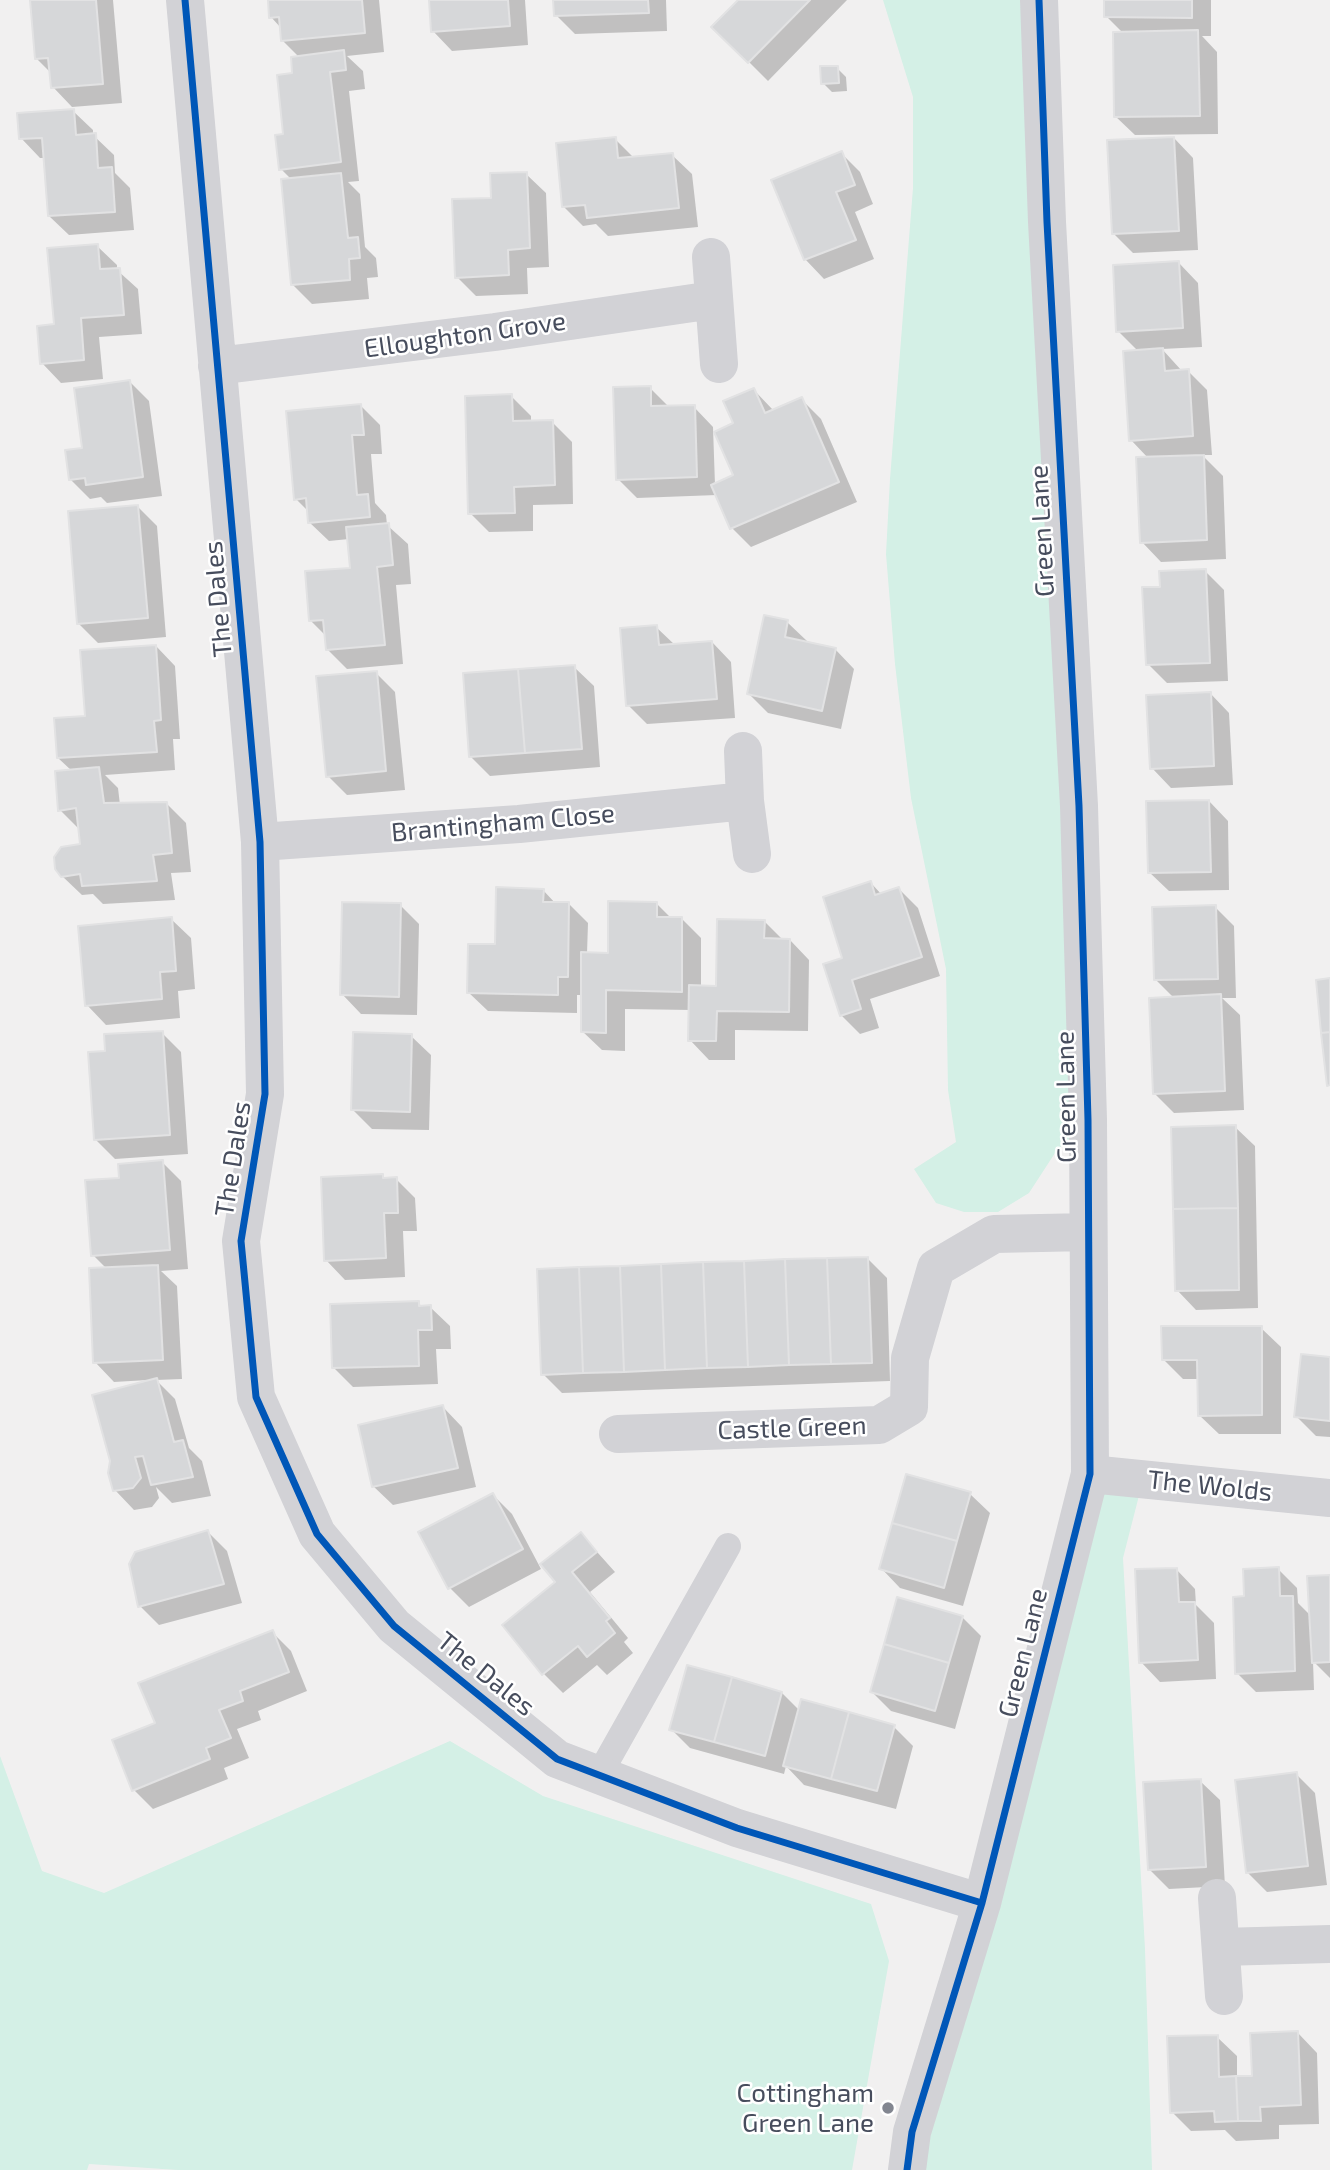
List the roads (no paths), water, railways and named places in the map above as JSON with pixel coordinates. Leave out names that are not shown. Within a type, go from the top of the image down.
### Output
[{"type":"street","name":"The Dales","points":[[185,0],[260,842],[265,1094],[241,1241],[256,1397],[317,1534],[394,1626],[557,1759],[737,1828],[982,1903]]},
{"type":"street","name":"Green Lane","points":[[907,2170],[912,2132],[982,1903],[1090,1474],[1088,1120],[1079,806],[1047,222],[1039,0]]},
{"type":"street","points":[[711,257],[719,364]]},
{"type":"street","name":"Elloughton Grove","points":[[217,366],[495,332],[713,300]]},
{"type":"street","points":[[743,751],[745,801],[752,854]]},
{"type":"street","name":"Brantingham Close","points":[[260,842],[519,824],[745,801]]},
{"type":"street","name":"Castle Green","points":[[618,1434],[879,1425],[909,1407],[910,1358],[936,1268],[994,1234],[1088,1232]]},
{"type":"street","name":"The Wolds","points":[[1090,1474],[1330,1498]]},
{"type":"street","points":[[1217,1898],[1224,1996]]},
{"type":"street","points":[[1221,1947],[1330,1944]]},
{"type":"lane","points":[[599,1775],[728,1546]]},
{"type":"place","name":"Cottingham Green Lane","points":[[888,2108]]}]
